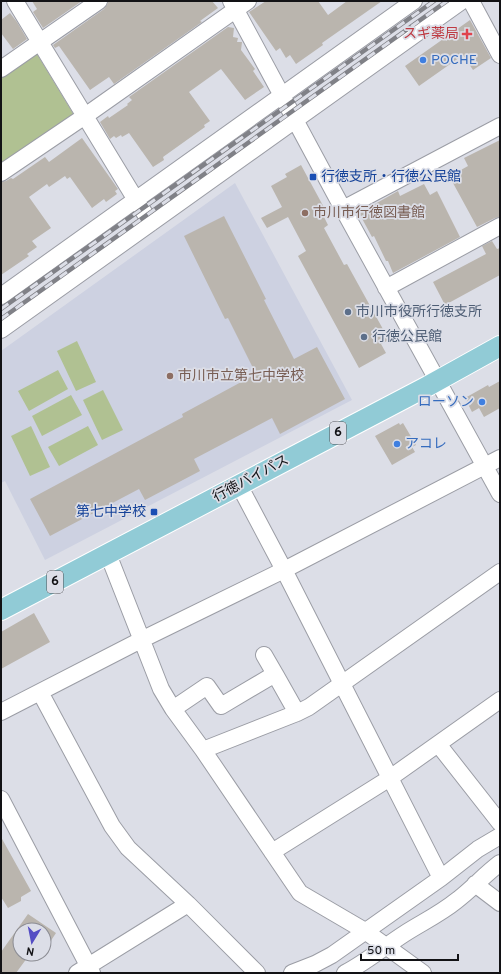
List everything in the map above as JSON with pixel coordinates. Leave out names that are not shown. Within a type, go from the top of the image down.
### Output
[{"type":"main road","name":"行徳バイパス","points":[[1,610],[500,346]]},
{"type":"street","points":[[15,1],[151,223]]},
{"type":"street","points":[[1,69],[99,1]]},
{"type":"street","points":[[1,296],[414,1]]},
{"type":"street","points":[[1,330],[462,1]]},
{"type":"street","points":[[471,1],[500,55]]},
{"type":"street","points":[[1,173],[85,116],[238,4],[281,96],[500,494]]},
{"type":"street","points":[[343,209],[500,126]]},
{"type":"street","points":[[386,288],[500,226]]},
{"type":"street","points":[[1,712],[141,640],[284,570],[500,458]]},
{"type":"street","points":[[239,485],[390,778],[446,874],[500,903]]},
{"type":"street","points":[[108,554],[161,689],[173,709],[203,750],[300,893],[365,931],[423,973]]},
{"type":"street","points":[[203,750],[309,707],[500,572]]},
{"type":"street","points":[[264,655],[297,713]]},
{"type":"street","points":[[173,709],[207,686],[221,706],[275,674]]},
{"type":"street","points":[[40,692],[112,826],[128,848],[188,904],[257,973]]},
{"type":"street","points":[[272,852],[390,778],[500,700]]},
{"type":"street","points":[[438,744],[500,823]]},
{"type":"street","points":[[3,806],[86,971],[188,904]]},
{"type":"street","points":[[292,973],[315,964],[332,955],[446,874],[478,849],[500,836]]},
{"type":"street","points":[[345,973],[405,934],[436,916],[457,901],[488,872],[500,863]]},
{"type":"shaded area","name":"市川市立第七中学校","points":[[235,183],[352,400],[45,560],[5,481],[1,483],[1,351]]},
{"type":"green space","points":[[37,54],[74,115],[1,166],[1,77]]},
{"type":"green space","points":[[77,341],[96,382],[76,391],[57,351]]},
{"type":"green space","points":[[58,370],[68,389],[29,411],[18,391]]},
{"type":"green space","points":[[103,390],[123,430],[102,440],[83,400]]},
{"type":"green space","points":[[71,395],[82,415],[42,436],[32,416]]},
{"type":"green space","points":[[31,426],[50,467],[30,476],[11,436]]},
{"type":"green space","points":[[88,426],[98,445],[59,466],[48,447]]},
{"type":"building","points":[[32,1],[82,1],[43,28],[33,12],[37,9]]},
{"type":"building","points":[[108,1],[212,1],[218,8],[200,21],[202,22],[114,84],[109,77],[90,90],[59,46],[55,48],[53,45],[104,9]]},
{"type":"building","points":[[266,1],[318,1],[328,15],[347,1],[382,1],[322,43],[323,45],[296,64],[290,55],[286,58],[280,48],[276,51],[249,12]]},
{"type":"building","points":[[10,13],[27,39],[13,49],[1,33],[1,20]]},
{"type":"building","points":[[470,20],[491,58],[473,70],[463,55],[419,86],[405,66]]},
{"type":"building","points":[[228,27],[234,28],[233,37],[238,38],[237,42],[242,42],[241,50],[255,69],[253,71],[264,87],[245,100],[221,69],[189,92],[210,121],[204,125],[205,127],[163,157],[164,160],[153,167],[129,133],[122,137],[121,135],[116,138],[114,136],[110,139],[100,122],[108,116],[109,118],[128,105],[127,104],[132,100],[129,97]]},
{"type":"building","points":[[82,138],[118,189],[115,191],[117,194],[106,202],[104,199],[92,208],[70,177],[67,179],[65,176],[49,187],[47,184],[29,197],[51,228],[32,241],[37,247],[27,254],[29,256],[1,275],[1,182],[11,178],[13,179],[45,157],[49,162]]},
{"type":"building","points":[[500,140],[500,217],[477,227],[453,183],[456,181],[452,175],[468,166],[464,158]]},
{"type":"building","points":[[301,165],[327,213],[323,215],[328,225],[324,228],[344,265],[347,264],[389,340],[381,344],[386,353],[359,368],[298,256],[306,251],[288,217],[267,228],[261,218],[282,207],[271,186],[287,177],[285,174]]},
{"type":"building","points":[[424,184],[430,195],[437,191],[460,237],[393,273],[374,236],[372,237],[359,213],[398,191],[400,196]]},
{"type":"building","points":[[224,216],[266,299],[264,300],[294,359],[317,347],[345,399],[280,434],[272,418],[194,459],[200,471],[145,500],[139,489],[50,536],[30,499],[183,417],[182,414],[256,374],[228,318],[225,319],[184,236]]},
{"type":"building","points":[[492,241],[497,249],[500,248],[500,275],[445,305],[433,282],[486,254],[482,246]]},
{"type":"building","name":"ローソン","points":[[500,381],[500,408],[484,417],[479,408],[472,412],[465,398],[488,385],[489,387]]},
{"type":"building","name":"アコレ","points":[[399,423],[400,425],[403,423],[416,445],[412,447],[415,452],[392,465],[375,436]]},
{"type":"building","points":[[34,613],[50,642],[1,669],[1,632]]},
{"type":"building","points":[[1,837],[31,891],[21,897],[21,901],[8,908],[1,897]]},
{"type":"building","points":[[28,914],[40,922],[22,922]]},
{"type":"building","points":[[52,930],[56,933],[52,939]]},
{"type":"building","points":[[12,937],[12,962],[24,962],[16,973],[1,973],[1,952]]},
{"type":"railway","points":[[1,309],[434,1]]},
{"type":"railway","points":[[1,319],[447,1]]},
{"type":"place","name":"スギ薬局","points":[[467,34]]},
{"type":"place","name":"POCHE","points":[[423,60]]},
{"type":"place","name":"行徳支所・行徳公民館","points":[[313,177]]},
{"type":"place","name":"市川市行徳図書館","points":[[305,213]]},
{"type":"place","name":"市川市役所行徳支所","points":[[348,312]]},
{"type":"place","name":"行徳公民館","points":[[364,337]]},
{"type":"place","name":"市川市立第七中学校","points":[[170,376]]},
{"type":"place","name":"ローソン","points":[[482,402]]},
{"type":"place","name":"アコレ","points":[[397,444]]},
{"type":"place","name":"第七中学校","points":[[154,512]]}]
